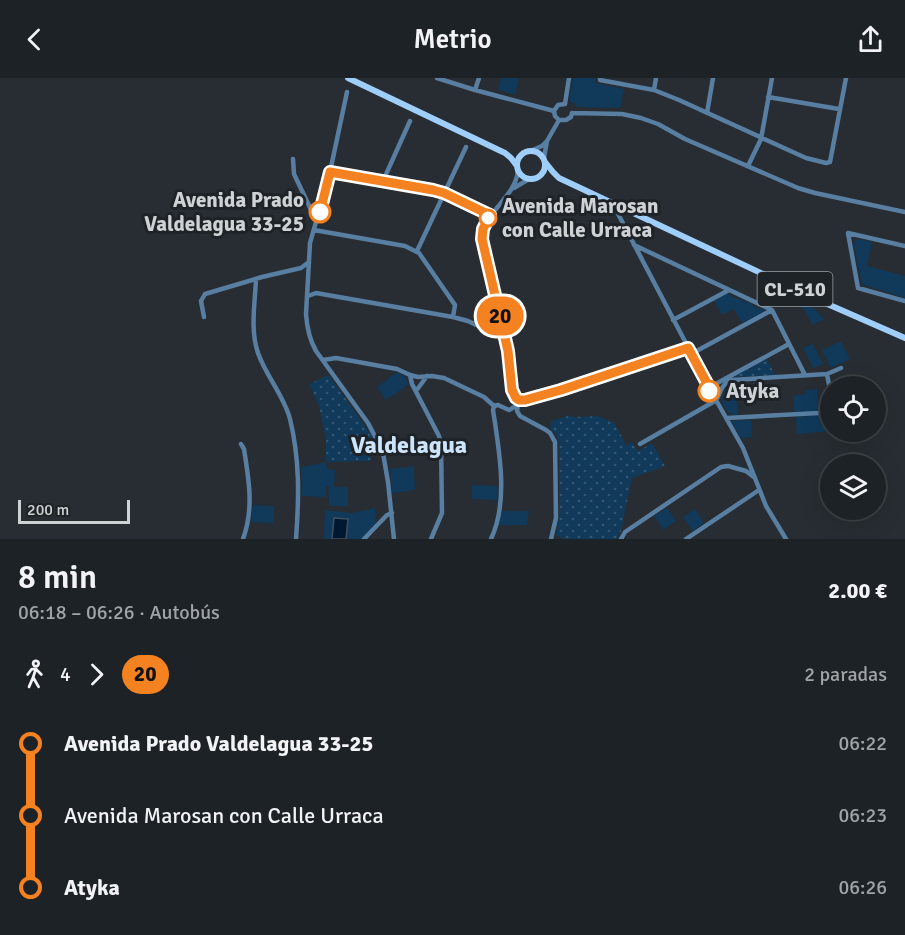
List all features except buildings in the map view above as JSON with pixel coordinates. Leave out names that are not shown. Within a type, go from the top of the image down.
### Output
[{"type":"main road","points":[[348,78],[505,153],[512,158],[524,178],[530,179]]},
{"type":"main road","points":[[505,153],[522,154],[530,151]]},
{"type":"main road","name":"CL-510","points":[[530,151],[536,152],[545,160],[559,178],[816,299],[905,338]]},
{"type":"main road","points":[[517,168],[519,157],[522,154]]},
{"type":"main road","points":[[540,176],[543,173],[545,160]]},
{"type":"main road","name":"CL-510","points":[[530,179],[540,176],[559,178]]},
{"type":"street","points":[[437,78],[554,111]]},
{"type":"street","points":[[476,90],[479,78]]},
{"type":"street","points":[[565,104],[569,78]]},
{"type":"street","points":[[654,90],[656,78]]},
{"type":"street","points":[[707,113],[713,78]]},
{"type":"street","points":[[748,166],[761,139],[771,78]]},
{"type":"street","points":[[600,79],[654,90],[761,139],[806,158],[826,163],[830,162],[846,78]]},
{"type":"street","points":[[347,93],[330,172],[310,243],[306,315],[308,333],[314,346],[368,423],[380,446],[386,466],[394,539]]},
{"type":"street","points":[[768,97],[839,109]]},
{"type":"street","points":[[565,104],[569,106],[572,113],[571,117],[566,120],[559,120],[554,111],[558,105],[565,104]]},
{"type":"street","points":[[572,113],[622,114],[641,118],[806,190],[905,212]]},
{"type":"street","points":[[530,151],[547,141],[559,120]]},
{"type":"street","points":[[383,181],[410,121]]},
{"type":"street","points":[[545,160],[547,141]]},
{"type":"street","points":[[417,251],[466,147]]},
{"type":"street","points":[[293,159],[294,174],[318,220]]},
{"type":"street","points":[[517,168],[516,183],[490,215],[483,229],[482,239],[508,351],[511,394],[516,402],[517,411],[520,416],[550,433],[555,442],[556,518],[551,539]]},
{"type":"street","points":[[330,172],[444,193],[490,215]]},
{"type":"street","points":[[512,189],[530,179]]},
{"type":"street","points":[[600,198],[616,210],[622,221],[710,389],[712,399],[716,400],[727,418],[749,461],[755,484]]},
{"type":"street","points":[[308,204],[321,206]]},
{"type":"street","points":[[622,221],[622,217],[628,211]]},
{"type":"street","points":[[314,230],[405,246],[417,251],[456,305],[453,317]]},
{"type":"street","points":[[905,246],[848,233],[858,288],[905,302]]},
{"type":"street","points":[[634,245],[772,310],[805,375]]},
{"type":"street","points":[[641,260],[652,254]]},
{"type":"street","points":[[204,317],[201,301],[205,294],[301,268],[309,262]]},
{"type":"street","points":[[301,268],[308,274]]},
{"type":"street","points":[[256,279],[255,344],[261,362],[289,415],[298,467],[296,539]]},
{"type":"street","points":[[308,284],[316,293]]},
{"type":"street","points":[[673,320],[729,290]]},
{"type":"street","points":[[308,296],[316,293],[453,317],[473,323],[505,339]]},
{"type":"street","points":[[691,354],[772,310]]},
{"type":"street","points":[[473,323],[500,316]]},
{"type":"street","points":[[483,328],[484,321]]},
{"type":"street","points":[[710,389],[789,344]]},
{"type":"street","points":[[323,360],[342,359],[397,369],[418,377],[428,376],[450,380],[484,397],[494,406],[498,405],[509,410],[516,402],[688,348]]},
{"type":"street","points":[[727,380],[826,374],[841,368]]},
{"type":"street","points":[[410,375],[412,384],[441,443],[442,513],[431,539]]},
{"type":"street","points":[[416,391],[428,376]]},
{"type":"street","points":[[640,444],[716,400],[727,380]]},
{"type":"street","points":[[491,539],[497,526],[502,486],[494,406]]},
{"type":"street","points":[[727,418],[820,413]]},
{"type":"street","points":[[241,444],[244,449],[251,499],[243,539]]},
{"type":"street","points":[[621,539],[625,532],[721,467],[728,466],[748,472],[785,537],[778,539]]},
{"type":"street","points":[[686,539],[755,484]]},
{"type":"street","points":[[364,539],[387,515],[392,516]]},
{"type":"shaded area","points":[[501,78],[519,78],[515,95],[498,90]]},
{"type":"shaded area","points":[[573,78],[596,78],[595,83],[624,89],[620,108],[578,107],[569,100]]},
{"type":"shaded area","points":[[859,239],[872,242],[867,266],[905,276],[905,298],[862,284],[854,245]]},
{"type":"shaded area","points":[[728,293],[766,311],[742,323],[734,309],[722,315],[714,301]]},
{"type":"shaded area","points":[[795,300],[815,309],[824,319],[812,325],[804,309],[793,304]]},
{"type":"shaded area","points":[[841,341],[850,359],[831,368],[822,350]]},
{"type":"shaded area","points":[[813,344],[823,364],[813,368],[803,348]]},
{"type":"shaded area","points":[[767,359],[775,375],[735,377],[735,376]]},
{"type":"shaded area","points":[[397,372],[405,377],[409,384],[386,400],[377,387]]},
{"type":"shaded area","points":[[329,375],[375,441],[370,453],[371,461],[326,462],[326,440],[319,406],[309,384]]},
{"type":"shaded area","points":[[735,382],[738,416],[727,410],[722,400],[725,389]]},
{"type":"shaded area","points":[[817,389],[819,411],[794,412],[793,396],[806,394],[806,390]]},
{"type":"shaded area","points":[[571,415],[573,417],[597,416],[614,422],[626,445],[632,442],[638,451],[652,443],[665,466],[632,478],[621,531],[617,539],[563,539],[556,535],[559,516],[559,445],[556,435],[550,428],[551,421]]},
{"type":"shaded area","points":[[819,415],[820,432],[797,434],[796,417]]},
{"type":"shaded area","points":[[751,420],[752,437],[741,438],[731,421]]},
{"type":"shaded area","points":[[326,462],[327,469],[335,470],[334,487],[348,487],[348,506],[329,506],[328,486],[326,486],[326,497],[302,496],[302,467]]},
{"type":"shaded area","points":[[414,466],[415,490],[392,493],[390,469]]},
{"type":"shaded area","points":[[472,485],[498,486],[497,500],[471,499]]},
{"type":"shaded area","points":[[253,505],[274,506],[274,523],[251,522]]},
{"type":"shaded area","points":[[375,508],[376,524],[361,539],[324,539],[325,510],[352,513]]},
{"type":"shaded area","points":[[667,508],[676,521],[663,530],[654,516]]},
{"type":"shaded area","points":[[695,509],[704,523],[693,531],[683,517]]},
{"type":"shaded area","points":[[501,511],[529,511],[527,525],[499,525]]},
{"type":"shaded area","points":[[334,518],[348,519],[346,539],[332,539]]},
{"type":"bus line","name":"20","points":[[320,212],[330,172],[433,190],[490,215],[483,229],[482,239],[508,351],[512,390],[519,400],[561,390],[688,348],[709,391]]},
{"type":"place","name":"Avenida Prado Valdelagua 33-25","points":[[320,212]]},
{"type":"place","name":"Avenida Marosan con Calle Urraca","points":[[488,218]]},
{"type":"place","name":"Atyka","points":[[709,391]]},
{"type":"district","name":"Valdelagua","points":[[409,445]]}]
